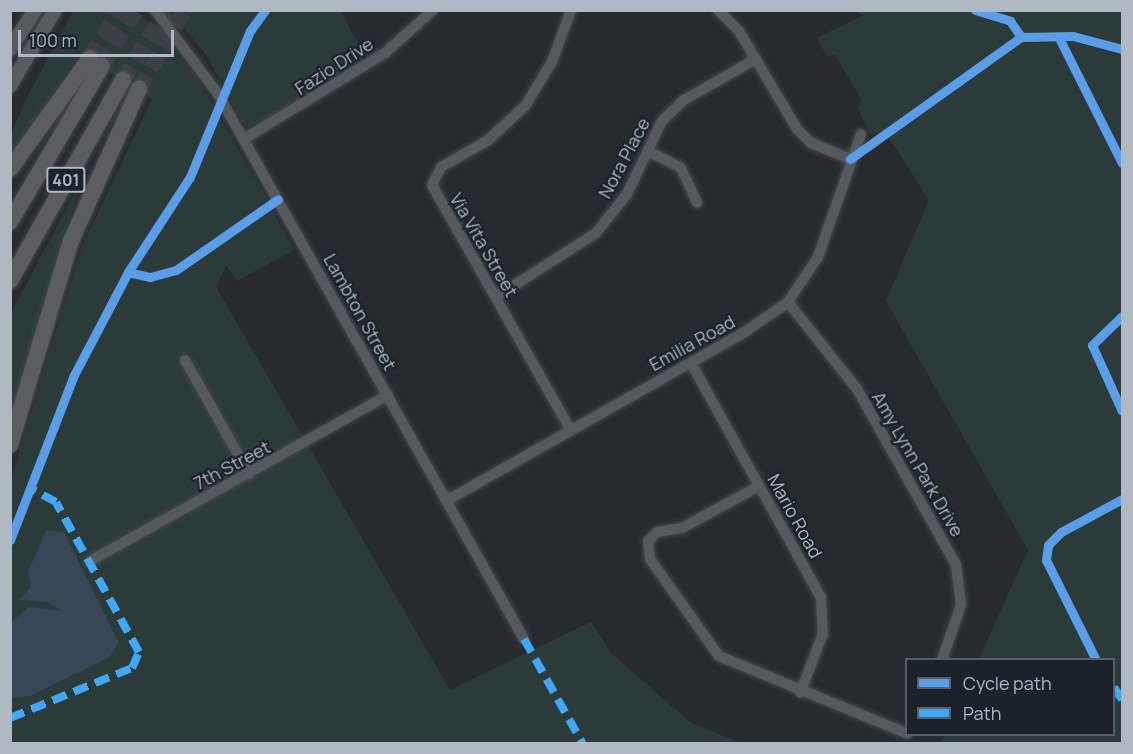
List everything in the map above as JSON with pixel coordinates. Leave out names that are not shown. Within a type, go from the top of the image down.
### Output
[{"type":"highway","name":"401","points":[[10,170],[96,62],[10,222]]},
{"type":"highway","name":"401","points":[[10,281],[123,80]]},
{"type":"highway","points":[[10,445],[70,241],[139,89]]},
{"type":"main road","points":[[10,50],[35,10]]},
{"type":"main road","points":[[10,86],[55,10]]},
{"type":"street","name":"Lambton Street","points":[[155,10],[194,55],[244,139],[524,639]]},
{"type":"street","name":"Fazio Drive","points":[[244,139],[385,53],[433,10]]},
{"type":"street","name":"Via Vita Street","points":[[570,429],[435,193],[433,178],[525,106],[552,62],[571,10]]},
{"type":"street","points":[[718,10],[756,59],[803,136],[850,159]]},
{"type":"street","name":"Nora Place","points":[[496,297],[596,233],[627,194],[662,121],[684,100],[756,59]]},
{"type":"street","name":"Emilia Road","points":[[448,500],[570,429],[691,363],[788,303],[818,257],[850,159],[861,134]]},
{"type":"street","points":[[648,151],[681,168],[696,202]]},
{"type":"street","name":"Amy Lynn Park Drive","points":[[788,303],[857,390],[956,565],[961,605],[943,658]]},
{"type":"street","points":[[185,360],[249,474]]},
{"type":"street","name":"Mario Road","points":[[691,363],[824,610],[820,645],[800,693]]},
{"type":"street","name":"7th Street","points":[[90,561],[388,395]]},
{"type":"street","points":[[759,486],[689,525],[657,532],[648,541],[647,553],[712,650],[740,668],[905,734]]},
{"type":"shaded area","points":[[73,11],[135,11],[153,24],[197,78],[267,199],[294,250],[237,281],[226,266],[216,287],[450,690],[591,622],[611,653],[691,723],[742,743],[11,743],[11,480],[82,246],[152,99],[80,53],[11,155],[11,135],[24,103]]},
{"type":"shaded area","points":[[170,11],[341,11],[366,59],[256,133],[243,123],[207,56]]},
{"type":"shaded area","points":[[857,11],[1122,11],[1122,743],[941,743],[944,736],[1115,736],[1115,658],[979,658],[1028,550],[886,301],[929,200],[890,139],[870,134],[858,108],[862,100],[835,55],[827,56],[817,38],[862,16]]},
{"type":"shaded area","points":[[84,175],[54,262],[11,413],[11,313]]},
{"type":"water","points":[[46,530],[64,532],[119,643],[110,657],[30,696],[11,698],[11,623],[28,607],[62,611],[47,602],[19,600],[31,586],[28,572]]},
{"type":"tunnel","points":[[90,58],[120,10]]},
{"type":"tunnel","points":[[102,66],[136,10]]},
{"type":"tunnel","points":[[123,80],[166,10]]},
{"type":"tunnel","points":[[139,89],[184,10]]},
{"type":"marked path","points":[[10,718],[132,668],[139,652],[56,502],[30,488]]},
{"type":"marked path","points":[[524,639],[583,744]]},
{"type":"marked path","points":[[1115,689],[1122,700]]},
{"type":"cycle path","points":[[10,540],[74,375],[128,272],[190,177],[250,31],[265,10]]},
{"type":"cycle path","points":[[975,10],[1010,21],[1021,37],[1073,36],[1122,49]]},
{"type":"cycle path","points":[[850,159],[1021,37]]},
{"type":"cycle path","points":[[1059,38],[1122,163]]},
{"type":"cycle path","points":[[128,272],[150,277],[176,270],[278,199]]},
{"type":"cycle path","points":[[1122,316],[1092,345],[1122,411]]},
{"type":"cycle path","points":[[1095,658],[1046,560],[1048,545],[1061,532],[1122,499]]}]
